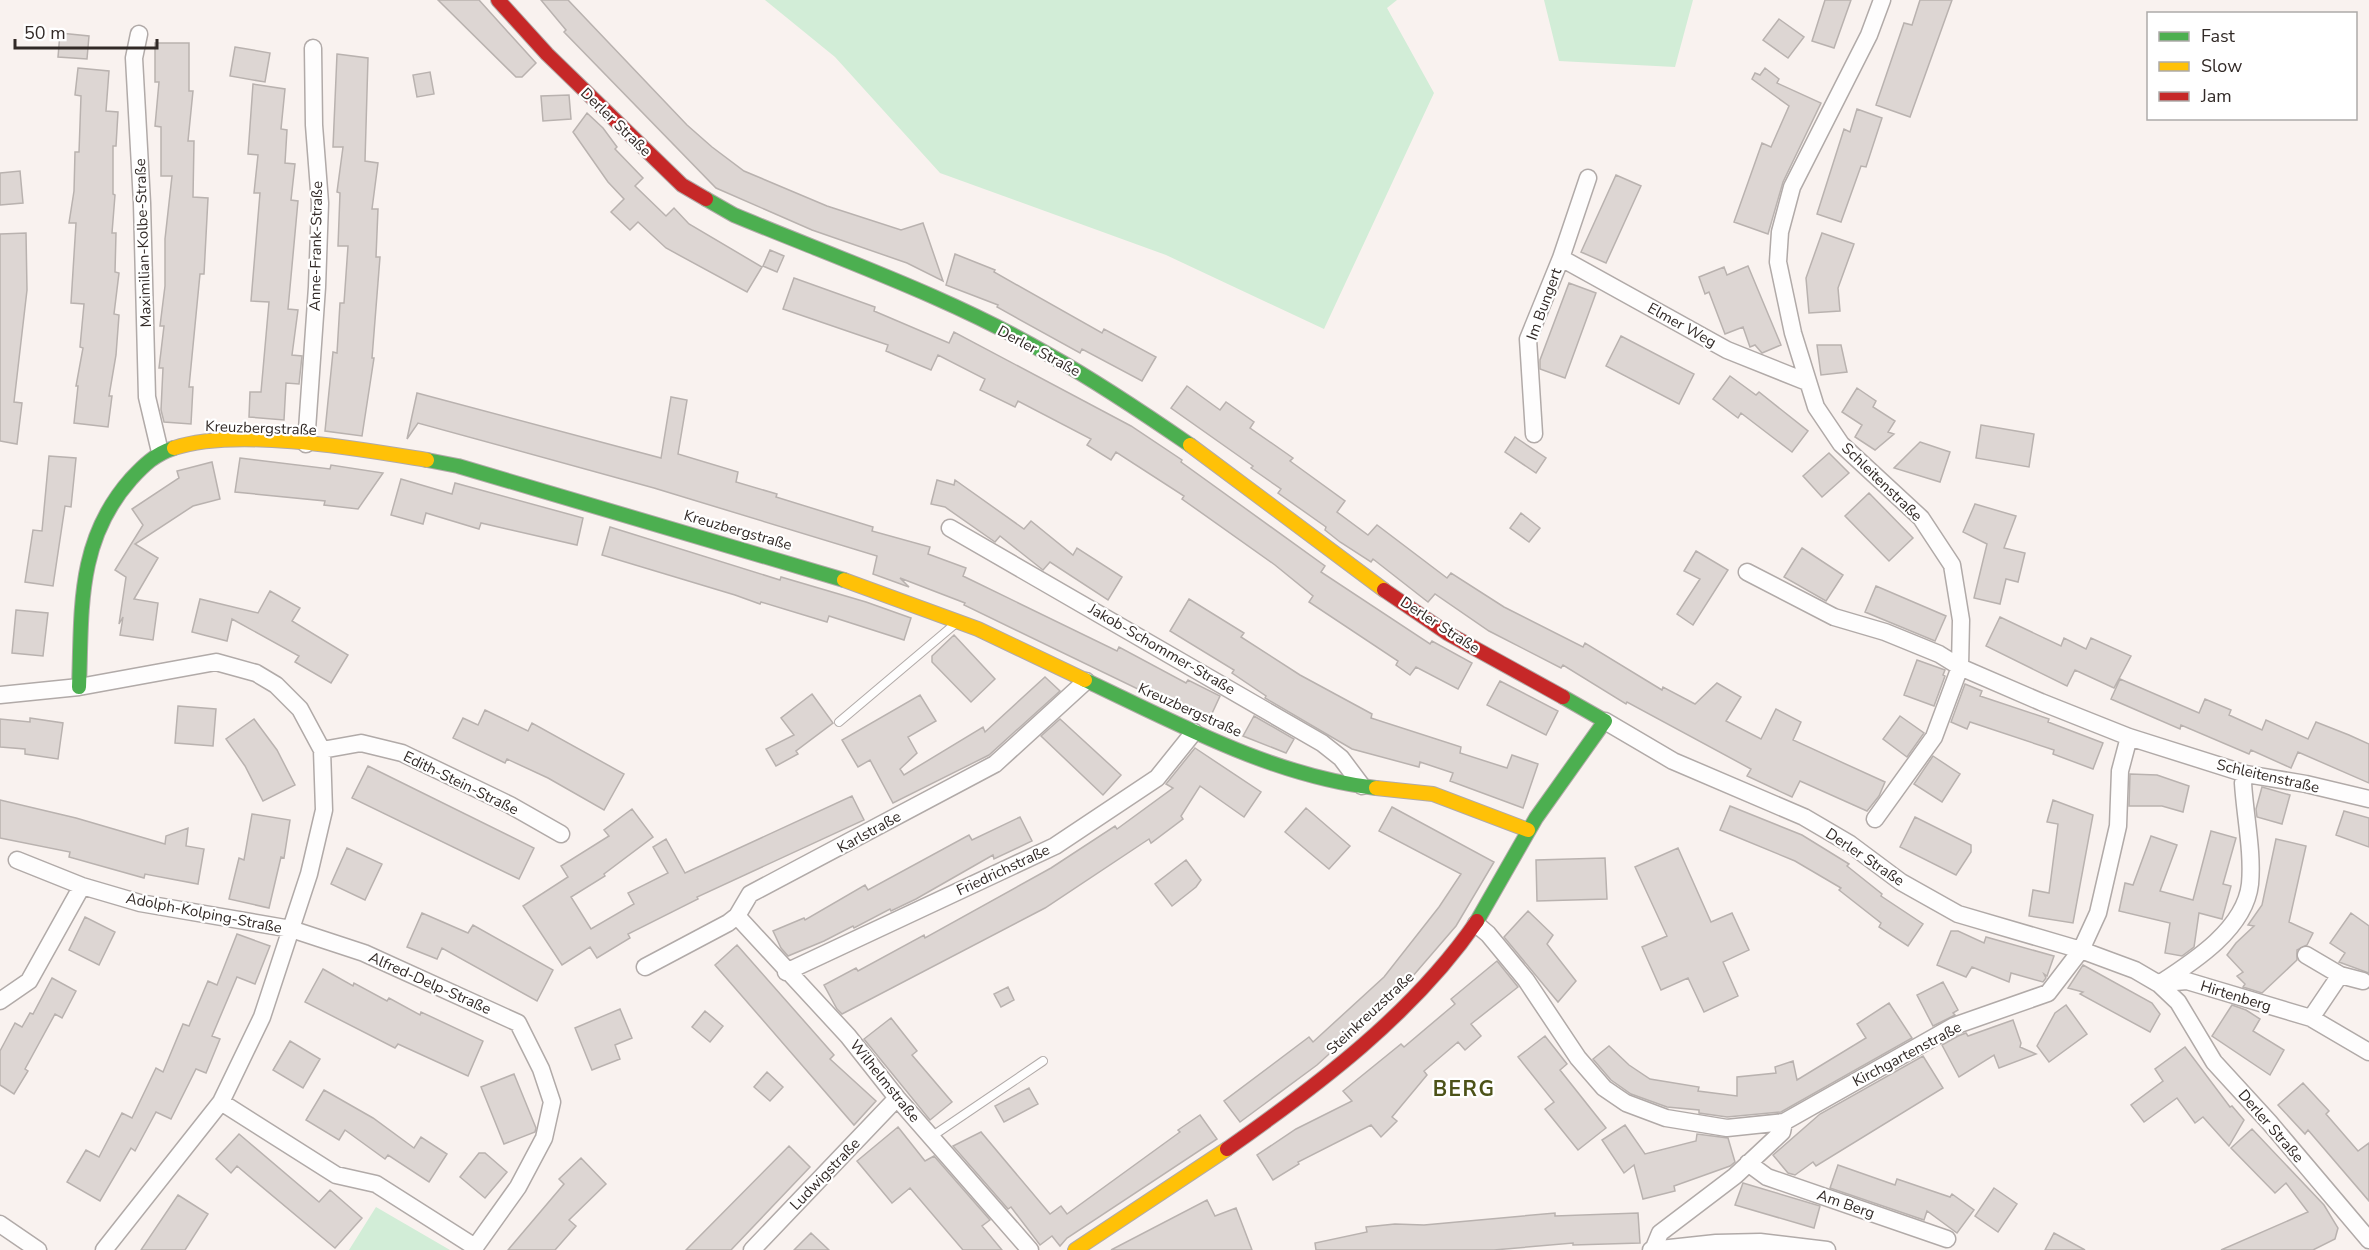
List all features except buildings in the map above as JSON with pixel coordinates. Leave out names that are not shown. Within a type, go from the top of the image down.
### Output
[{"type":"street","name":"Derler Straße","points":[[498,0],[547,54],[682,185],[734,215],[954,307],[1050,355],[1140,410],[1215,463],[1332,553],[1447,633],[1605,721],[1673,762],[1804,817],[1850,844],[1901,882],[1958,914],[2081,950],[2135,970],[2159,984],[2178,1002],[2214,1062],[2269,1122],[2369,1240]]},
{"type":"street","name":"Schleitenstraße","points":[[1882,0],[1869,35],[1792,187],[1780,232],[1778,262],[1806,382],[1816,406],[1840,444],[1922,518],[1952,565],[1961,620],[1960,667],[2129,737],[2246,774],[2306,784],[2369,799]]},
{"type":"street","name":"Maximilian-Kolbe-Straße","points":[[139,34],[134,58],[143,226],[147,397],[160,452]]},
{"type":"street","name":"Anne-Frank-Straße","points":[[306,444],[318,287],[320,203],[314,125],[313,48]]},
{"type":"street","name":"Im Bungert","points":[[1534,434],[1528,339],[1561,258],[1588,178]]},
{"type":"street","name":"Elmer Weg","points":[[1561,258],[1727,350],[1806,382]]},
{"type":"street","name":"Kreuzbergstraße","points":[[79,687],[85,579],[101,520],[129,481],[160,452],[201,441],[306,444],[400,455],[458,466],[871,588],[958,622],[1194,732],[1299,773],[1362,786],[1433,794],[1528,830]]},
{"type":"street","name":"Jakob-Schommer-Straße","points":[[950,528],[1322,743],[1341,758],[1362,786]]},
{"type":"street","points":[[1747,572],[1834,617],[1886,632],[1940,654],[1960,667],[1934,737],[1875,819]]},
{"type":"street","points":[[0,695],[79,687],[216,662],[256,674],[276,685],[300,709],[322,750],[324,810],[309,874],[262,1017],[221,1102],[104,1250]]},
{"type":"street","name":"Karlstraße","points":[[645,967],[737,916],[750,894],[995,764],[1086,681]]},
{"type":"street","name":"Steinkreuzstraße","points":[[1075,1250],[1234,1146],[1338,1066],[1414,998],[1476,924],[1528,830],[1605,721]]},
{"type":"street","name":"Friedrichstraße","points":[[786,972],[1055,846],[1158,778],[1194,732]]},
{"type":"street","name":"Kirchgartenstraße","points":[[1476,924],[1488,934],[1526,980],[1578,1058],[1604,1088],[1626,1103],[1666,1118],[1727,1128],[1784,1122],[1954,1026],[2048,993],[2081,950],[2098,913],[2118,826],[2120,771],[2129,737]]},
{"type":"street","name":"Edith-Stein-Straße","points":[[322,750],[361,743],[402,753],[510,805],[561,834]]},
{"type":"street","points":[[2159,984],[2200,958],[2234,923],[2250,887],[2243,783],[2246,774]]},
{"type":"street","name":"Adolph-Kolping-Straße","points":[[17,860],[82,886],[140,903],[291,929]]},
{"type":"street","points":[[0,1001],[29,981],[82,886]]},
{"type":"street","name":"Wilhelmstraße","points":[[737,916],[786,972],[848,1036],[897,1098],[1030,1250]]},
{"type":"street","name":"Alfred-Delp-Straße","points":[[291,929],[364,953],[518,1023],[542,1069],[552,1102],[544,1138],[518,1186],[474,1248]]},
{"type":"street","points":[[2306,955],[2340,975],[2363,981]]},
{"type":"street","points":[[2311,1018],[2340,975]]},
{"type":"street","name":"Hirtenberg","points":[[2159,984],[2187,981],[2311,1018],[2369,1052]]},
{"type":"street","name":"Ludwigstraße","points":[[752,1250],[897,1098]]},
{"type":"street","points":[[221,1102],[336,1175],[376,1184],[474,1248]]},
{"type":"street","name":"Kirchgartenstraße","points":[[1652,1250],[1660,1233],[1748,1163],[1782,1131],[1784,1122]]},
{"type":"street","name":"Am Berg","points":[[1748,1163],[1767,1177],[1947,1239]]},
{"type":"street","points":[[0,1224],[38,1250]]},
{"type":"street","points":[[1652,1250],[1716,1243],[1760,1242],[1817,1249]]},
{"type":"street","points":[[2362,1250],[2369,1247]]},
{"type":"lane","points":[[839,722],[958,622]]},
{"type":"lane","points":[[931,1137],[1043,1062]]},
{"type":"green space","points":[[765,0],[1397,0],[1387,8],[1434,93],[1324,329],[1166,255],[940,173],[835,57]]},
{"type":"green space","points":[[1544,0],[1693,0],[1675,67],[1559,61]]},
{"type":"green space","points":[[376,1207],[450,1250],[349,1250]]},
{"type":"traffic: fast","points":[[706,199],[734,215],[895,280],[1013,335],[1069,366],[1190,445]]},
{"type":"traffic: fast","points":[[79,687],[85,577],[100,527],[113,503],[131,479],[150,460],[174,448]]},
{"type":"traffic: fast","points":[[427,460],[458,466],[844,580]]},
{"type":"traffic: fast","points":[[1085,680],[1191,730],[1263,760],[1338,782],[1376,788]]},
{"type":"traffic: fast","points":[[1477,921],[1536,818],[1605,721],[1563,697]]},
{"type":"traffic: slow","points":[[174,448],[200,442],[231,439],[265,440],[334,446],[427,460]]},
{"type":"traffic: slow","points":[[1190,445],[1384,590]]},
{"type":"traffic: slow","points":[[844,580],[978,629],[1085,680]]},
{"type":"traffic: slow","points":[[1376,788],[1433,794],[1528,830]]},
{"type":"traffic: slow","points":[[1075,1250],[1227,1149]]},
{"type":"traffic: jam","points":[[498,0],[547,54],[682,185],[706,199]]},
{"type":"traffic: jam","points":[[1384,590],[1447,633],[1563,697]]},
{"type":"traffic: jam","points":[[1227,1149],[1329,1073],[1394,1017],[1452,955],[1477,921]]},
{"type":"district","name":"BERG","points":[[1464,1089]]}]
